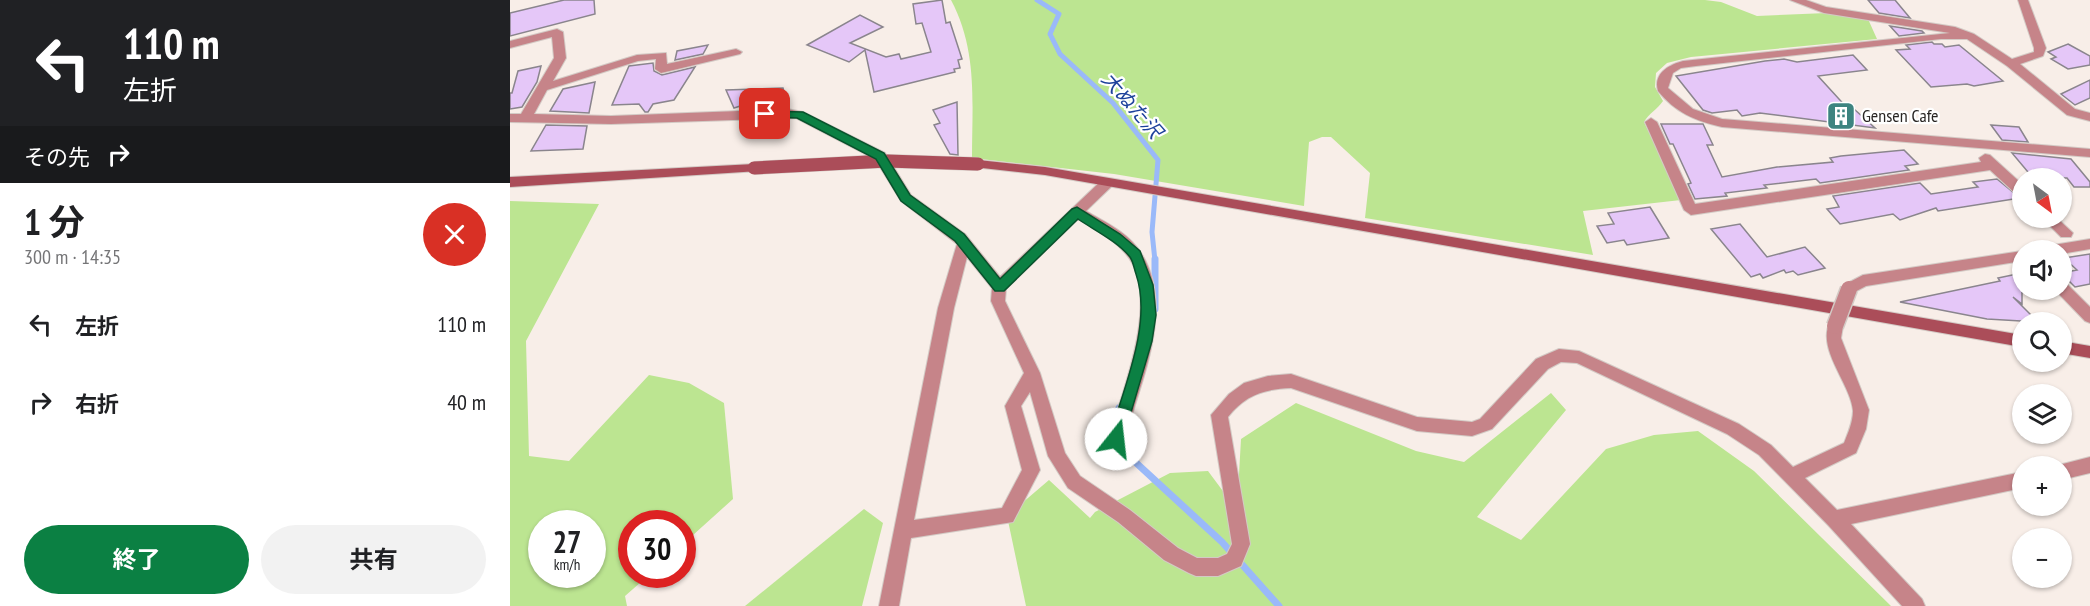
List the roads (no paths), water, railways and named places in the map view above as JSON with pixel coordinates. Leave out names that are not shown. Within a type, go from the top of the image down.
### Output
[{"type":"street","points":[[1795,0],[1824,10],[1951,29],[1970,36],[2012,63],[2070,112],[2090,117]]},
{"type":"street","points":[[2012,63],[2039,54],[2040,48],[2023,0]]},
{"type":"street","points":[[510,45],[557,32],[560,58],[526,117]]},
{"type":"street","points":[[1970,36],[1931,37],[1672,66],[1664,75],[1662,88],[1672,101],[1686,111],[1703,119],[1722,123],[2090,153]]},
{"type":"street","points":[[542,88],[637,58],[662,55],[661,69],[736,52]]},
{"type":"street","points":[[510,118],[611,120],[787,113],[799,115],[880,156],[906,198],[960,238],[999,287]]},
{"type":"street","points":[[1651,122],[1690,210],[1992,165]]},
{"type":"street","points":[[1969,143],[2012,183]]},
{"type":"street","points":[[510,182],[887,162],[978,164],[1045,171],[2012,339]]},
{"type":"street","points":[[1107,183],[999,287],[998,301],[1032,373],[1057,456],[1074,482],[1124,516],[1171,554],[1196,567],[1218,567],[1234,560],[1241,544],[1219,415],[1232,399],[1245,389],[1269,382],[1291,381],[1417,424],[1472,429],[1486,424],[1542,364],[1559,355],[1579,357],[1733,429],[1765,450],[1834,519],[1915,606]]},
{"type":"street","points":[[1077,212],[1116,238],[1136,255],[1147,285],[1149,315],[1144,341],[1116,439]]},
{"type":"street","points":[[2060,228],[2066,233]]},
{"type":"street","points":[[889,606],[946,308],[964,244]]},
{"type":"street","points":[[2072,247],[2090,244]]},
{"type":"street","points":[[1791,476],[1850,448],[1858,429],[1860,410],[1833,338],[1849,289],[1863,281],[2012,258]]},
{"type":"street","points":[[2072,293],[2090,297]]},
{"type":"street","points":[[2072,299],[2090,317]]},
{"type":"street","points":[[2072,349],[2090,352]]},
{"type":"street","points":[[904,530],[1007,516],[1031,470],[1013,406],[1032,373]]},
{"type":"street","points":[[2072,469],[2090,465]]},
{"type":"street","points":[[1834,519],[2012,482]]},
{"type":"waterway","name":"大ぬた沢","points":[[1037,0],[1059,14],[1050,34],[1060,54],[1113,103],[1158,160],[1152,232],[1155,261]]},
{"type":"waterway","name":"大ぬた沢","points":[[1155,261],[1155,309]]},
{"type":"waterway","name":"大ぬた沢","points":[[1119,408],[1107,436],[1222,542],[1279,606]]},
{"type":"place","name":"Gensen Cafe","points":[[1841,116]]}]
